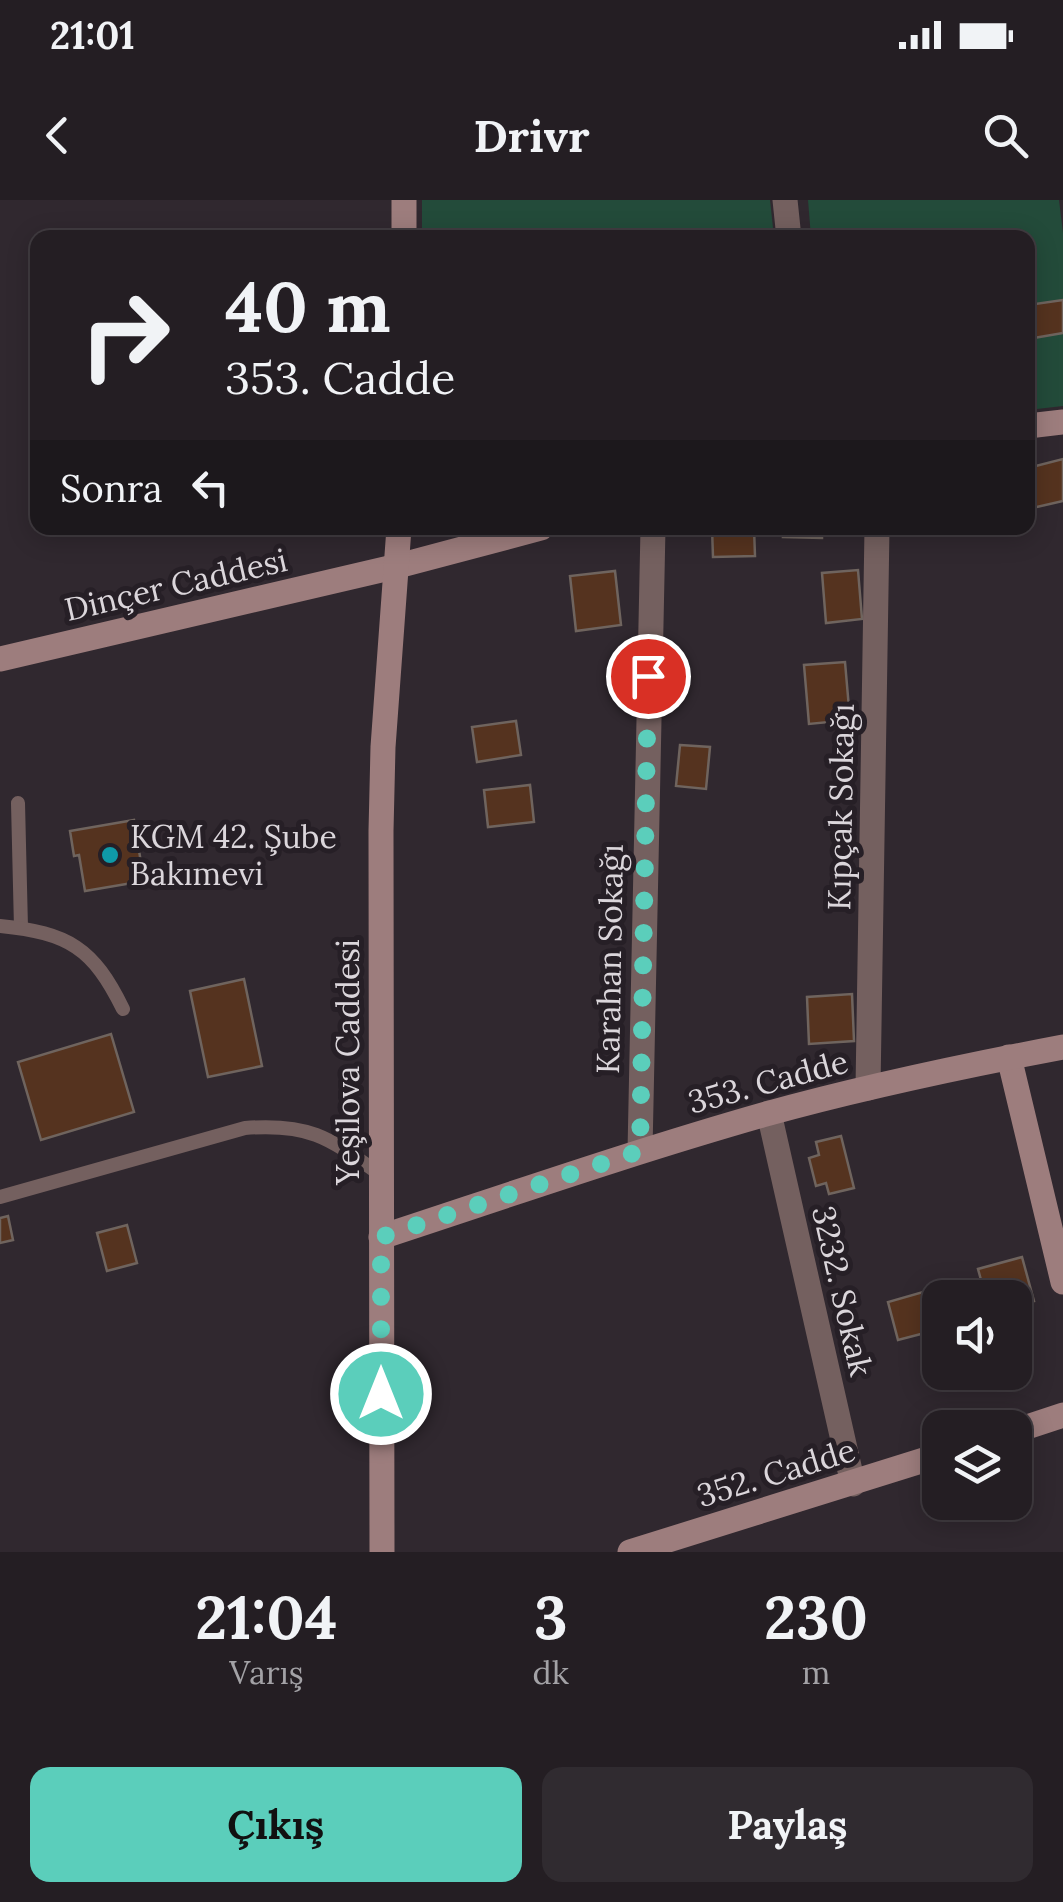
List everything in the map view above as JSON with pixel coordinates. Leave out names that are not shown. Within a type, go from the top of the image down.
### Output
[{"type":"street","points":[[404,200],[404,230]]},
{"type":"street","points":[[785,200],[788,230]]},
{"type":"street","points":[[1035,425],[1063,422]]},
{"type":"street","name":"Yeşilova Caddesi","points":[[382,1552],[382,774],[399,535]]},
{"type":"street","name":"Dinçer Caddesi","points":[[0,659],[515,535]]},
{"type":"street","name":"Karahan Sokağı","points":[[640,1151],[653,535]]},
{"type":"street","name":"Kıpçak Sokağı","points":[[868,1088],[877,535]]},
{"type":"street","name":"353. Cadde","points":[[381,1237],[768,1113],[1063,1047]]},
{"type":"street","points":[[1010,1057],[1063,1282]]},
{"type":"street","name":"3232. Sokak","points":[[768,1113],[853,1484]]},
{"type":"street","points":[[1032,1425],[1063,1415]]},
{"type":"street","name":"352. Cadde","points":[[630,1552],[922,1461]]},
{"type":"lane","points":[[18,803],[22,928]]},
{"type":"lane","points":[[0,926],[50,934],[93,958],[106,974],[123,1010]]},
{"type":"lane","points":[[0,1197],[246,1128],[271,1126],[312,1132],[381,1175]]},
{"type":"green space","points":[[422,200],[770,200],[773,230],[422,230]]},
{"type":"green space","points":[[808,200],[1059,200],[1063,233],[1063,406],[1035,409],[1035,230],[810,230]]},
{"type":"building","points":[[1063,300],[1063,333],[1035,338],[1035,304]]},
{"type":"building","points":[[1063,459],[1063,501],[1035,507],[1035,466]]},
{"type":"building","points":[[712,535],[754,535],[755,556],[713,557]]},
{"type":"building","points":[[783,535],[822,535],[822,538]]},
{"type":"building","points":[[858,570],[862,619],[826,623],[822,573]]},
{"type":"building","points":[[615,571],[621,625],[576,631],[570,576]]},
{"type":"building","points":[[845,662],[850,720],[809,724],[804,665]]},
{"type":"building","points":[[516,721],[521,755],[477,762],[472,727]]},
{"type":"building","points":[[680,745],[710,747],[706,789],[676,786]]},
{"type":"building","points":[[530,785],[534,822],[488,827],[484,790]]},
{"type":"building","name":"KGM 42. Şube Bakımevi","points":[[134,820],[144,881],[85,891],[70,831]]},
{"type":"building","points":[[244,979],[262,1066],[208,1077],[190,991]]},
{"type":"building","points":[[852,994],[854,1041],[809,1044],[807,997]]},
{"type":"building","points":[[111,1034],[134,1112],[41,1140],[18,1062]]},
{"type":"building","points":[[841,1136],[854,1188],[829,1194],[826,1183],[816,1186],[809,1158],[819,1155],[816,1142]]},
{"type":"building","points":[[8,1216],[13,1240],[0,1243],[0,1218]]},
{"type":"building","points":[[127,1225],[137,1263],[107,1271],[97,1233]]},
{"type":"building","points":[[1022,1257],[1028,1280],[981,1280],[978,1269]]},
{"type":"building","points":[[922,1292],[922,1334],[898,1340],[888,1302]]},
{"type":"place","name":"KGM 42. Şube Bakımevi","points":[[110,855]]},
{"type":"route","points":[[381,1394],[381,1237],[640,1151],[648,676]]}]
